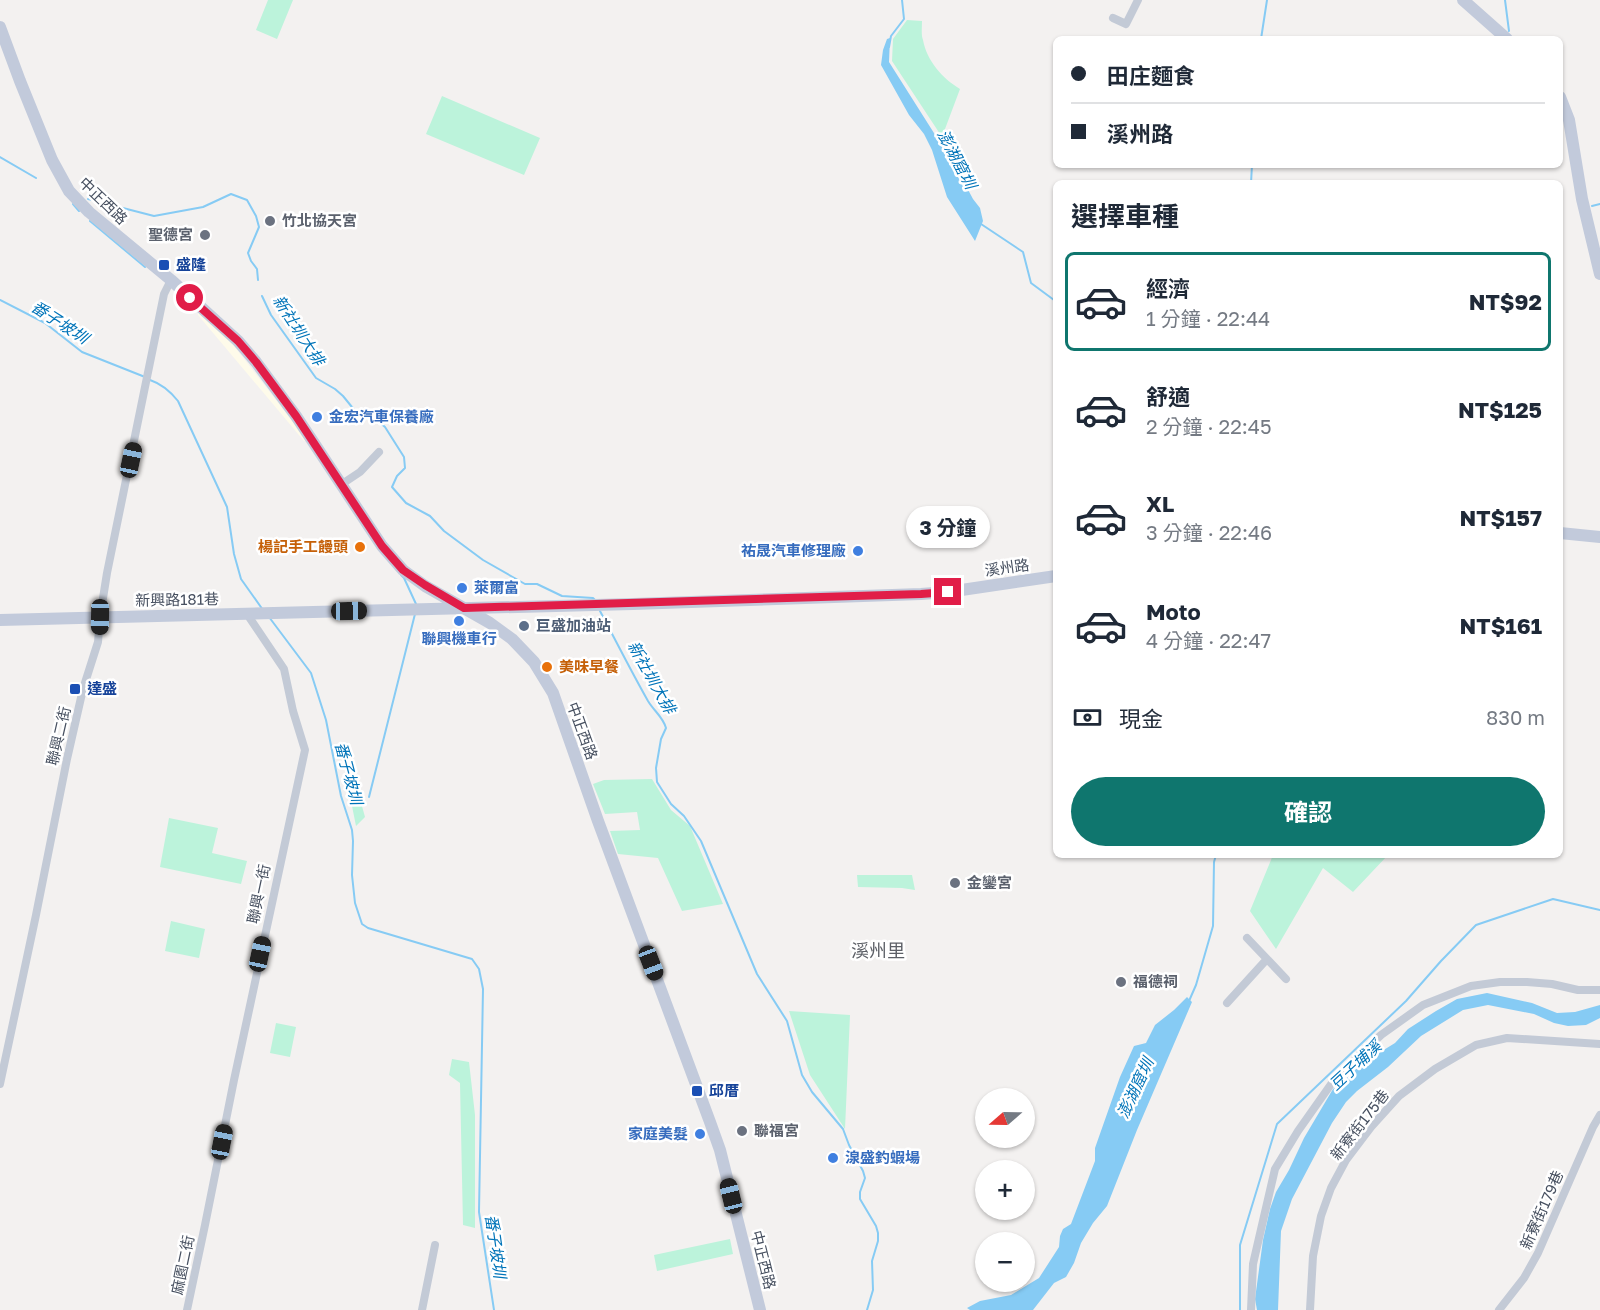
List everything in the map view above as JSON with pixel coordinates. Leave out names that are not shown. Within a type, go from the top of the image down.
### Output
[{"type":"main road","points":[[1463,0],[1504,36]]},
{"type":"main road","name":"中正西路","points":[[0,27],[52,160],[69,191],[101,223],[171,280],[238,341],[296,416],[382,546],[403,570],[512,639],[534,662],[553,693],[598,822],[720,1150],[760,1310]]},
{"type":"main road","points":[[1563,105],[1569,120],[1582,199],[1600,274]]},
{"type":"main road","points":[[1563,533],[1600,537]]},
{"type":"main road","name":"溪州路","points":[[464,608],[921,594],[1053,576]]},
{"type":"main road","name":"新興路181巷","points":[[0,620],[464,608]]},
{"type":"street","points":[[1113,18],[1126,24],[1138,0]]},
{"type":"street","name":"聯興二街","points":[[0,1084],[67,759],[83,689],[98,642],[107,573],[164,294],[171,280]]},
{"type":"street","points":[[342,484],[360,472],[379,452]]},
{"type":"street","name":"聯興一街","points":[[206,1225],[234,1080],[305,750],[293,711],[284,669],[247,614]]},
{"type":"street","points":[[1247,939],[1286,979]]},
{"type":"street","points":[[1227,1003],[1267,959]]},
{"type":"street","points":[[1251,1310],[1253,1264],[1275,1169],[1298,1131],[1334,1080],[1381,1035],[1423,1005],[1472,986],[1500,982],[1527,982],[1552,984],[1578,990],[1600,990]]},
{"type":"street","name":"新寮街175巷","points":[[1310,1310],[1312,1256],[1321,1216],[1331,1188],[1346,1160],[1399,1096],[1436,1069],[1476,1045],[1507,1038],[1600,1044]]},
{"type":"street","name":"新寮街179巷","points":[[1499,1310],[1524,1278],[1539,1253],[1600,1115]]},
{"type":"street","name":"麻園二街","points":[[187,1310],[206,1225]]},
{"type":"street","points":[[422,1310],[435,1245]]},
{"type":"shaded area","points":[[198,311],[234,346],[307,440],[304,441],[198,315]]},
{"type":"green space","points":[[268,0],[293,0],[277,39],[256,30]]},
{"type":"green space","points":[[907,20],[922,21],[922,38],[928,55],[941,74],[960,89],[942,137],[892,61],[893,39]]},
{"type":"green space","points":[[442,96],[540,138],[524,175],[426,134]]},
{"type":"green space","points":[[346,776],[354,777],[365,817],[356,826]]},
{"type":"green space","points":[[652,779],[671,810],[690,826],[723,904],[682,911],[658,858],[618,854],[610,831],[640,830],[637,812],[605,814],[593,784],[604,780]]},
{"type":"green space","points":[[169,818],[218,828],[212,853],[247,861],[241,884],[160,867]]},
{"type":"green space","points":[[1272,858],[1385,858],[1353,892],[1323,868],[1276,949],[1250,911]]},
{"type":"green space","points":[[857,875],[912,875],[915,890],[858,887]]},
{"type":"green space","points":[[171,921],[205,929],[199,958],[165,951]]},
{"type":"green space","points":[[789,1011],[850,1015],[845,1129],[810,1075]]},
{"type":"green space","points":[[276,1023],[296,1027],[290,1057],[270,1053]]},
{"type":"green space","points":[[452,1059],[469,1062],[475,1115],[475,1228],[463,1225],[460,1083],[449,1075]]},
{"type":"green space","points":[[730,1239],[733,1254],[657,1271],[654,1255]]},
{"type":"water","points":[[890,38],[889,62],[980,208],[983,221],[975,241],[947,197],[932,150],[924,134],[909,115],[881,65],[883,50],[887,39]]},
{"type":"water","name":"豆子埔溪","points":[[1487,993],[1532,1003],[1557,1013],[1575,1012],[1600,1005],[1600,1018],[1586,1025],[1568,1026],[1554,1023],[1534,1014],[1488,1005],[1463,1010],[1421,1036],[1388,1067],[1357,1091],[1346,1102],[1332,1123],[1292,1199],[1281,1231],[1278,1310],[1257,1310],[1255,1299],[1263,1240],[1270,1209],[1276,1192],[1304,1138],[1333,1089],[1361,1064],[1395,1043],[1408,1029],[1436,1011],[1457,999]]},
{"type":"water","points":[[1187,997],[1192,1002],[1107,1206],[1081,1243],[1066,1277],[1054,1283],[1033,1310],[970,1310],[967,1308],[980,1301],[1016,1292],[1035,1292],[1035,1280],[1039,1278],[1059,1247],[1063,1229],[1071,1224],[1095,1161],[1095,1148],[1120,1077],[1134,1046],[1146,1043],[1155,1025]]},
{"type":"waterway","name":"澎湖窟圳","points":[[889,47],[891,36],[904,19],[902,0]]},
{"type":"waterway","points":[[1261,36],[1267,0]]},
{"type":"waterway","points":[[1505,0],[1509,31]]},
{"type":"waterway","name":"新社圳大排","points":[[0,157],[36,178]]},
{"type":"waterway","points":[[1251,180],[1252,168]]},
{"type":"waterway","name":"新社圳大排","points":[[88,199],[154,216],[203,207],[231,194],[247,200],[259,227],[248,253],[257,269],[258,280]]},
{"type":"waterway","points":[[73,204],[79,211]]},
{"type":"waterway","points":[[1592,206],[1600,204]]},
{"type":"waterway","points":[[90,221],[145,267]]},
{"type":"waterway","name":"澎湖窟圳","points":[[981,224],[1023,252],[1031,283],[1053,299]]},
{"type":"waterway","name":"新社圳大排","points":[[262,296],[271,315],[316,378],[335,389],[356,412],[378,421],[385,427],[404,457],[405,468],[397,476],[392,487],[406,503],[430,516],[444,531],[483,560],[525,584],[537,584],[562,596],[595,600]]},
{"type":"waterway","name":"番子坡圳","points":[[0,300],[45,323],[82,352],[145,377]]},
{"type":"waterway","name":"番子坡圳","points":[[150,380],[166,388],[178,401],[227,507],[234,554],[241,579],[263,610]]},
{"type":"waterway","points":[[401,575],[416,604]]},
{"type":"waterway","name":"新社圳大排","points":[[600,611],[648,701],[666,728],[661,739],[656,768],[657,782],[671,804],[684,816],[701,841],[757,974],[787,1021],[802,1075],[812,1092],[843,1129],[863,1171],[865,1178],[860,1199],[878,1233],[872,1261],[873,1290],[867,1310]]},
{"type":"waterway","points":[[369,797],[415,614]]},
{"type":"waterway","name":"番子坡圳","points":[[269,617],[311,673],[326,720],[341,796],[352,830],[352,875],[355,903],[362,924],[368,928],[472,959],[479,969],[483,989],[479,1212],[494,1310]]},
{"type":"waterway","name":"澎湖窟圳","points":[[1189,1001],[1213,926],[1215,858]]},
{"type":"waterway","points":[[1240,1310],[1240,1245],[1277,1124],[1406,1001],[1476,925],[1553,899],[1600,910]]},
{"type":"place","name":"竹北協天宮","points":[[270,221]]},
{"type":"place","name":"聖德宮","points":[[205,235]]},
{"type":"place","name":"盛隆","points":[[164,265]]},
{"type":"place","name":"金宏汽車保養廠","points":[[317,417]]},
{"type":"place","name":"楊記手工饅頭","points":[[360,547]]},
{"type":"place","name":"祐晟汽車修理廠","points":[[858,551]]},
{"type":"place","name":"萊爾富","points":[[462,588]]},
{"type":"place","name":"聯興機車行","points":[[459,621]]},
{"type":"place","name":"巨盛加油站","points":[[524,626]]},
{"type":"place","name":"美味早餐","points":[[547,667]]},
{"type":"place","name":"達盛","points":[[75,689]]},
{"type":"place","name":"金鑾宮","points":[[955,883]]},
{"type":"place","name":"福德祠","points":[[1121,982]]},
{"type":"place","name":"邱厝","points":[[697,1091]]},
{"type":"place","name":"聯福宮","points":[[742,1131]]},
{"type":"place","name":"家庭美髮","points":[[700,1134]]},
{"type":"place","name":"湶盛釣蝦場","points":[[833,1158]]},
{"type":"district","name":"溪州里","points":[[878,951]]},
{"type":"route","points":[[190,298],[238,341],[256,362],[296,416],[382,546],[403,570],[464,608],[948,592]]}]
